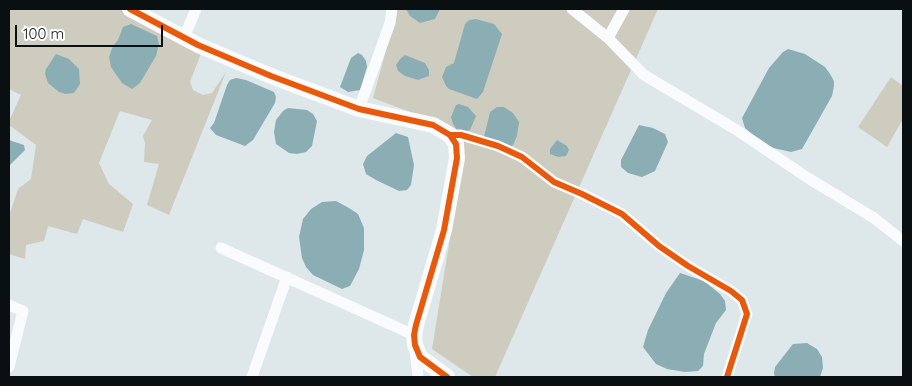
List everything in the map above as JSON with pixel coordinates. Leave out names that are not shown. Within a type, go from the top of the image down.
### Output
[{"type":"street","points":[[130,9],[184,38],[270,76],[359,109],[433,125],[450,135],[456,144],[457,158],[444,230],[416,325],[415,340],[418,377]]},
{"type":"street","points":[[184,38],[196,9]]},
{"type":"street","points":[[359,109],[390,23],[392,9]]},
{"type":"street","points":[[572,9],[608,38],[644,75],[735,129],[808,178],[874,218],[903,241]]},
{"type":"street","points":[[608,38],[624,9]]},
{"type":"street","points":[[450,135],[461,135],[498,146],[522,156],[554,182],[622,214],[659,246],[688,266],[731,291],[742,300],[747,314],[727,377]]},
{"type":"street","points":[[221,248],[287,277],[415,340],[420,357],[447,377]]},
{"type":"street","points":[[252,377],[287,277]]},
{"type":"street","points":[[9,304],[23,311],[9,367]]},
{"type":"shaded area","points":[[9,9],[124,9],[202,51],[190,82],[193,90],[203,95],[212,93],[226,72],[169,215],[147,205],[159,164],[144,162],[145,143],[143,136],[152,120],[120,111],[99,163],[109,184],[133,204],[123,232],[83,219],[77,234],[48,226],[44,241],[26,245],[25,259],[9,254],[9,216],[18,189],[31,179],[36,145],[9,125],[21,95],[9,89]]},
{"type":"shaded area","points":[[395,9],[626,9],[627,13],[630,9],[658,9],[495,377],[473,377],[432,349],[454,213],[447,126],[373,98],[391,32]]},
{"type":"shaded area","points":[[891,77],[903,86],[903,119],[887,147],[858,127]]},
{"type":"water","points":[[406,9],[440,9],[435,19],[420,23],[410,16]]},
{"type":"water","points":[[476,19],[494,24],[502,34],[483,92],[477,99],[449,89],[442,77],[446,67],[454,63],[465,24],[469,20]]},
{"type":"water","points":[[131,24],[157,36],[159,44],[156,56],[140,83],[132,89],[122,83],[111,67],[109,57],[123,27]]},
{"type":"water","points":[[788,49],[805,54],[825,67],[834,81],[832,96],[802,149],[791,152],[769,147],[757,139],[745,128],[742,118],[769,68]]},
{"type":"water","points":[[358,53],[366,61],[367,67],[360,90],[348,92],[340,87],[351,58]]},
{"type":"water","points":[[56,54],[69,59],[79,69],[80,84],[74,93],[65,94],[59,92],[48,83],[45,74],[46,69]]},
{"type":"water","points":[[405,55],[425,63],[429,70],[429,76],[418,80],[405,76],[398,71],[396,65]]},
{"type":"water","points":[[236,78],[246,80],[274,92],[276,97],[275,103],[253,140],[245,146],[216,135],[210,128],[214,123],[227,85],[230,80]]},
{"type":"water","points":[[456,105],[468,107],[476,116],[470,130],[459,133],[451,117]]},
{"type":"water","points":[[497,107],[504,107],[513,113],[519,122],[517,136],[513,145],[507,148],[484,137],[490,112]]},
{"type":"water","points":[[288,108],[307,110],[313,114],[317,121],[312,146],[306,152],[289,153],[276,144],[274,132],[276,120]]},
{"type":"water","points":[[639,125],[653,128],[665,134],[668,142],[655,171],[642,177],[628,173],[621,167],[621,160]]},
{"type":"water","points":[[396,133],[408,137],[414,165],[411,185],[407,190],[399,191],[366,174],[363,164],[367,156]]},
{"type":"water","points":[[9,140],[24,145],[25,150],[9,166]]},
{"type":"water","points":[[557,140],[567,146],[569,150],[566,156],[558,157],[550,154],[550,149]]},
{"type":"water","points":[[336,201],[358,214],[364,228],[364,250],[359,269],[350,286],[342,289],[313,275],[306,267],[302,258],[299,237],[303,219],[311,209],[322,202]]},
{"type":"water","points":[[680,273],[704,281],[720,294],[725,301],[726,310],[716,323],[704,354],[703,366],[698,371],[685,372],[667,369],[656,364],[643,347],[648,330],[666,293]]},
{"type":"water","points":[[807,343],[817,349],[822,357],[823,368],[820,377],[775,377],[775,367],[793,344]]},
{"type":"cycle path","points":[[130,9],[198,45],[271,76],[359,109],[433,125],[450,135],[456,144],[457,158],[444,230],[414,335],[415,345],[420,357],[447,377]]},
{"type":"cycle path","points":[[450,135],[461,135],[498,146],[522,157],[554,182],[622,214],[659,246],[688,266],[731,291],[742,300],[747,314],[727,377]]}]
